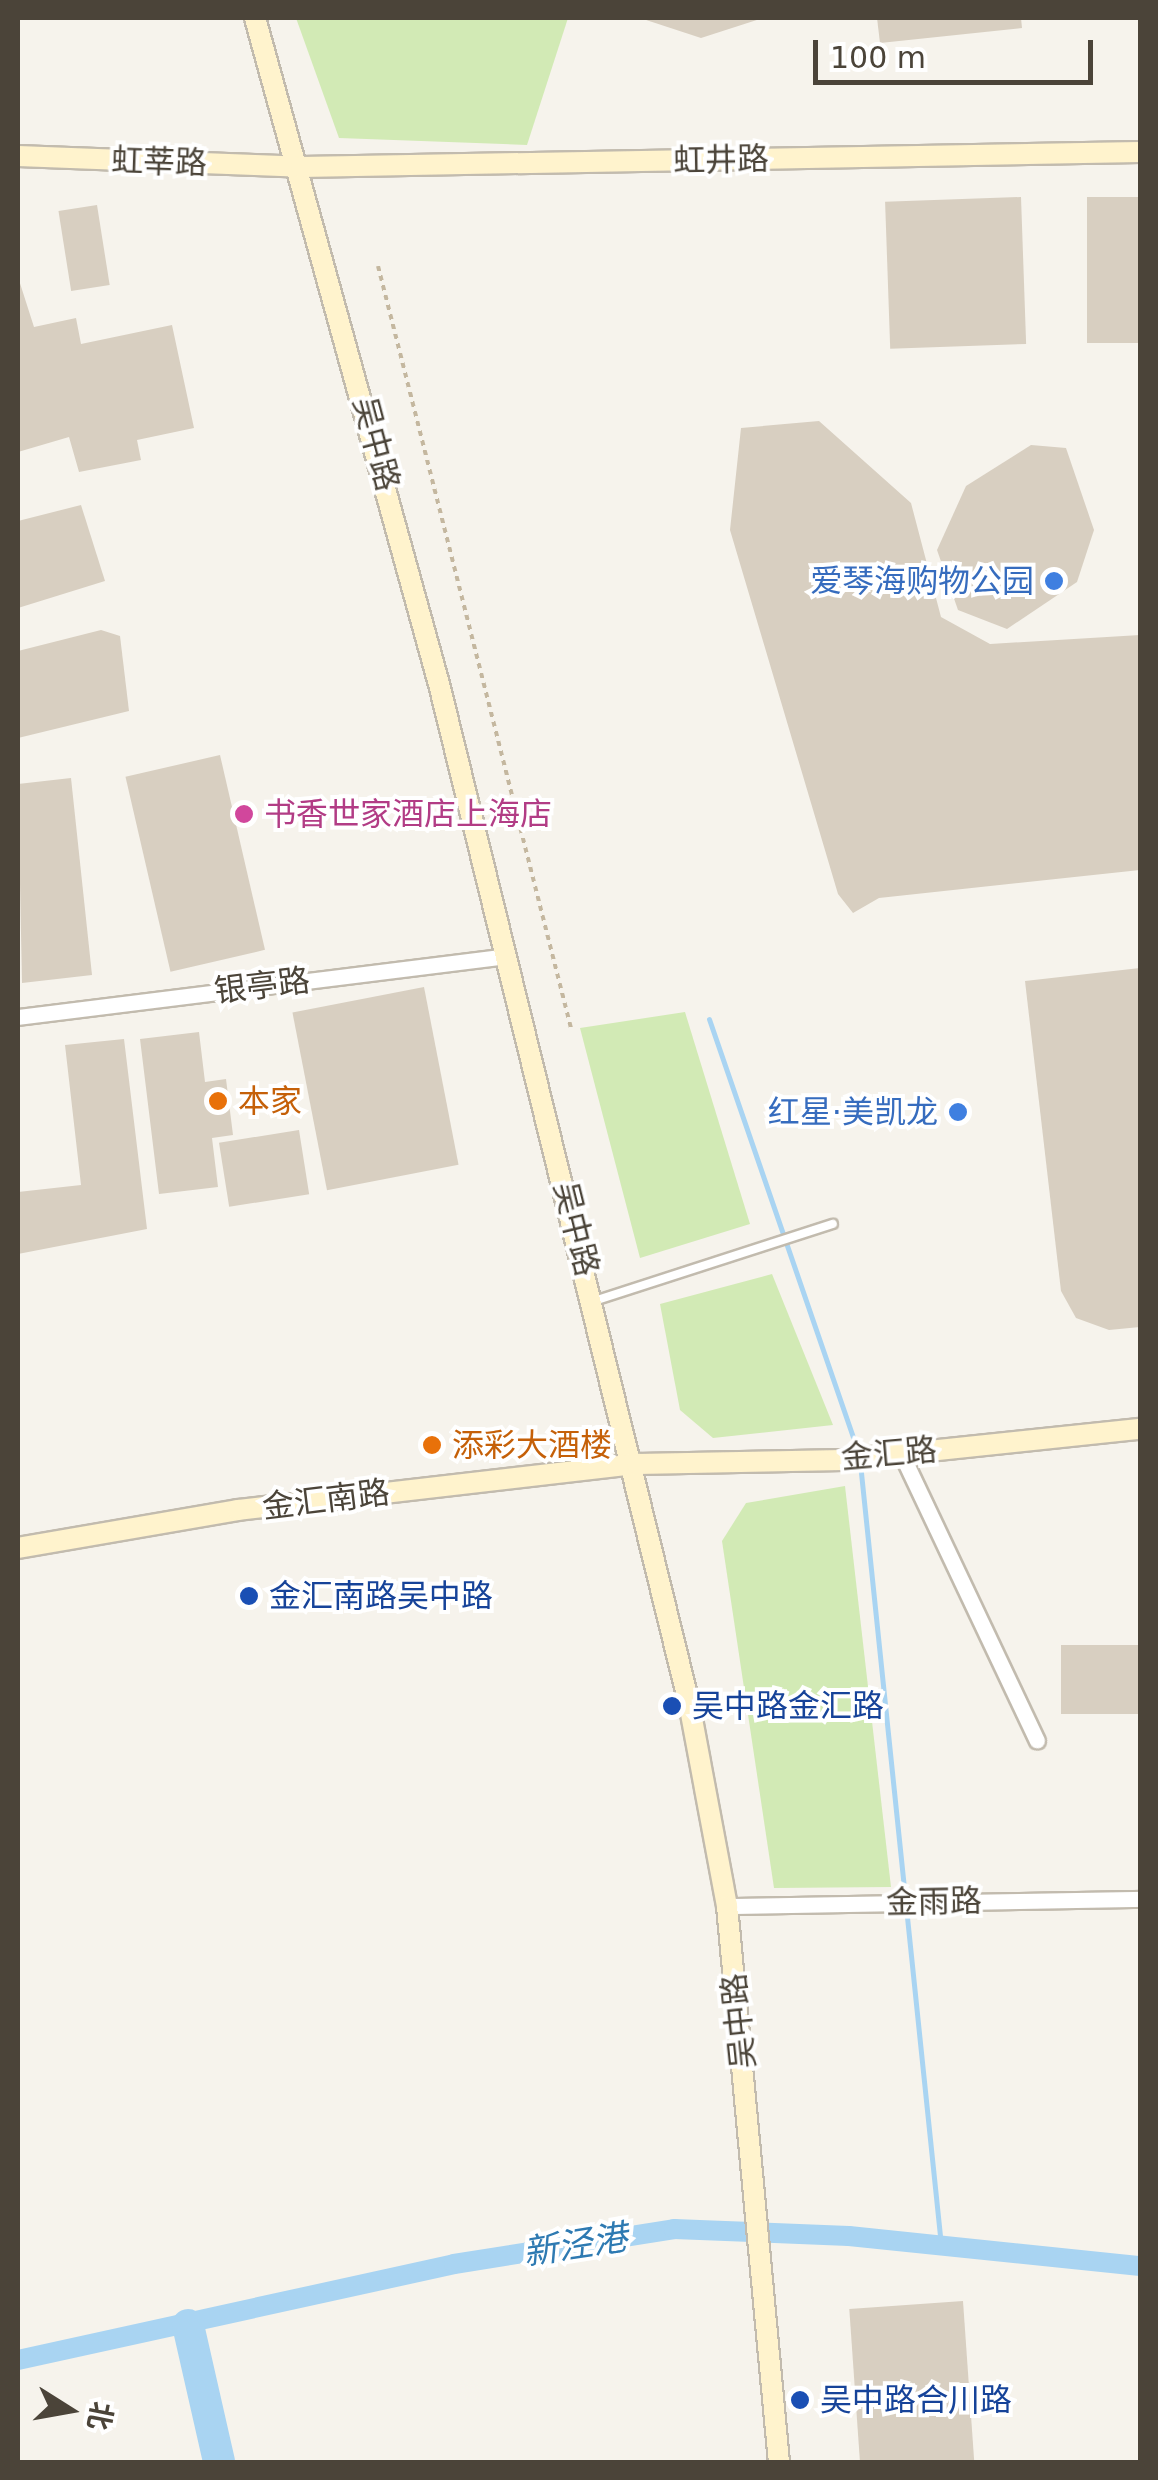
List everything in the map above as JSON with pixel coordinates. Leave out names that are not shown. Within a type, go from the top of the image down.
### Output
[{"type":"main road","name":"吴中路","points":[[255,18],[301,167],[637,1464],[727,1906],[780,2462]]},
{"type":"main road","name":"虹井路","points":[[301,167],[1140,152]]},
{"type":"main road","name":"虹莘路","points":[[18,156],[301,167]]},
{"type":"main road","name":"金汇路","points":[[637,1464],[843,1460],[1140,1429]]},
{"type":"main road","name":"金汇南路","points":[[18,1548],[238,1510],[637,1464]]},
{"type":"street","name":"银亭路","points":[[18,1016],[507,956]]},
{"type":"street","points":[[893,1454],[1037,1741]]},
{"type":"street","name":"金雨路","points":[[727,1906],[1140,1899]]},
{"type":"lane","points":[[594,1301],[833,1224]]},
{"type":"path","points":[[378,266],[571,1028]]},
{"type":"green space","points":[[296,18],[568,18],[527,145],[339,138]]},
{"type":"green space","points":[[685,1012],[750,1224],[640,1258],[580,1028]]},
{"type":"green space","points":[[772,1274],[833,1425],[713,1438],[680,1410],[660,1304]]},
{"type":"green space","points":[[845,1486],[891,1887],[774,1888],[722,1541],[746,1503]]},
{"type":"building","points":[[640,18],[763,18],[701,38]]},
{"type":"building","points":[[877,18],[1021,18],[1022,28],[880,43]]},
{"type":"building","points":[[1021,197],[1026,344],[890,349],[885,202]]},
{"type":"building","points":[[1087,197],[1140,197],[1140,343],[1087,343]]},
{"type":"building","points":[[97,205],[110,285],[71,291],[58,211]]},
{"type":"building","points":[[18,277],[34,327],[76,318],[81,344],[172,325],[194,428],[137,440],[141,460],[79,472],[69,437],[18,452]]},
{"type":"building","points":[[819,421],[911,503],[941,617],[990,644],[1140,635],[1140,870],[879,898],[853,913],[838,894],[730,530],[741,428]]},
{"type":"building","points":[[1031,445],[1066,448],[1094,530],[1077,582],[1007,629],[958,610],[937,550],[966,486]]},
{"type":"building","points":[[81,505],[105,581],[18,608],[18,521]]},
{"type":"building","points":[[101,630],[120,636],[129,711],[18,738],[18,651]]},
{"type":"building","points":[[220,755],[265,950],[170,972],[125,777]]},
{"type":"building","points":[[71,778],[92,975],[22,983],[18,784]]},
{"type":"building","points":[[1140,968],[1140,1327],[1109,1330],[1076,1318],[1061,1291],[1025,981]]},
{"type":"building","points":[[424,987],[459,1165],[327,1190],[292,1013]]},
{"type":"building","points":[[199,1032],[205,1082],[226,1079],[233,1135],[212,1138],[218,1187],[159,1194],[140,1039]]},
{"type":"building","points":[[124,1039],[147,1229],[18,1254],[18,1192],[81,1185],[65,1045]]},
{"type":"building","points":[[299,1130],[309,1194],[229,1207],[219,1143]]},
{"type":"building","points":[[1061,1645],[1140,1645],[1140,1714],[1061,1714]]},
{"type":"building","points":[[963,2301],[974,2462],[860,2462],[849,2309]]},
{"type":"waterway","points":[[709,1019],[858,1452]]},
{"type":"waterway","points":[[860,1463],[941,2245]]},
{"type":"waterway","name":"新泾港","points":[[18,2360],[454,2264],[674,2229],[849,2236],[1140,2266]]},
{"type":"waterway","points":[[188,2325],[219,2462]]},
{"type":"place","name":"爱琴海购物公园","points":[[1054,581]]},
{"type":"place","name":"书香世家酒店上海店","points":[[244,814]]},
{"type":"place","name":"本家","points":[[218,1101]]},
{"type":"place","name":"红星·美凯龙","points":[[958,1112]]},
{"type":"place","name":"添彩大酒楼","points":[[432,1445]]},
{"type":"place","name":"金汇南路吴中路","points":[[249,1596]]},
{"type":"place","name":"吴中路金汇路","points":[[672,1706]]},
{"type":"place","name":"吴中路合川路","points":[[800,2400]]}]
